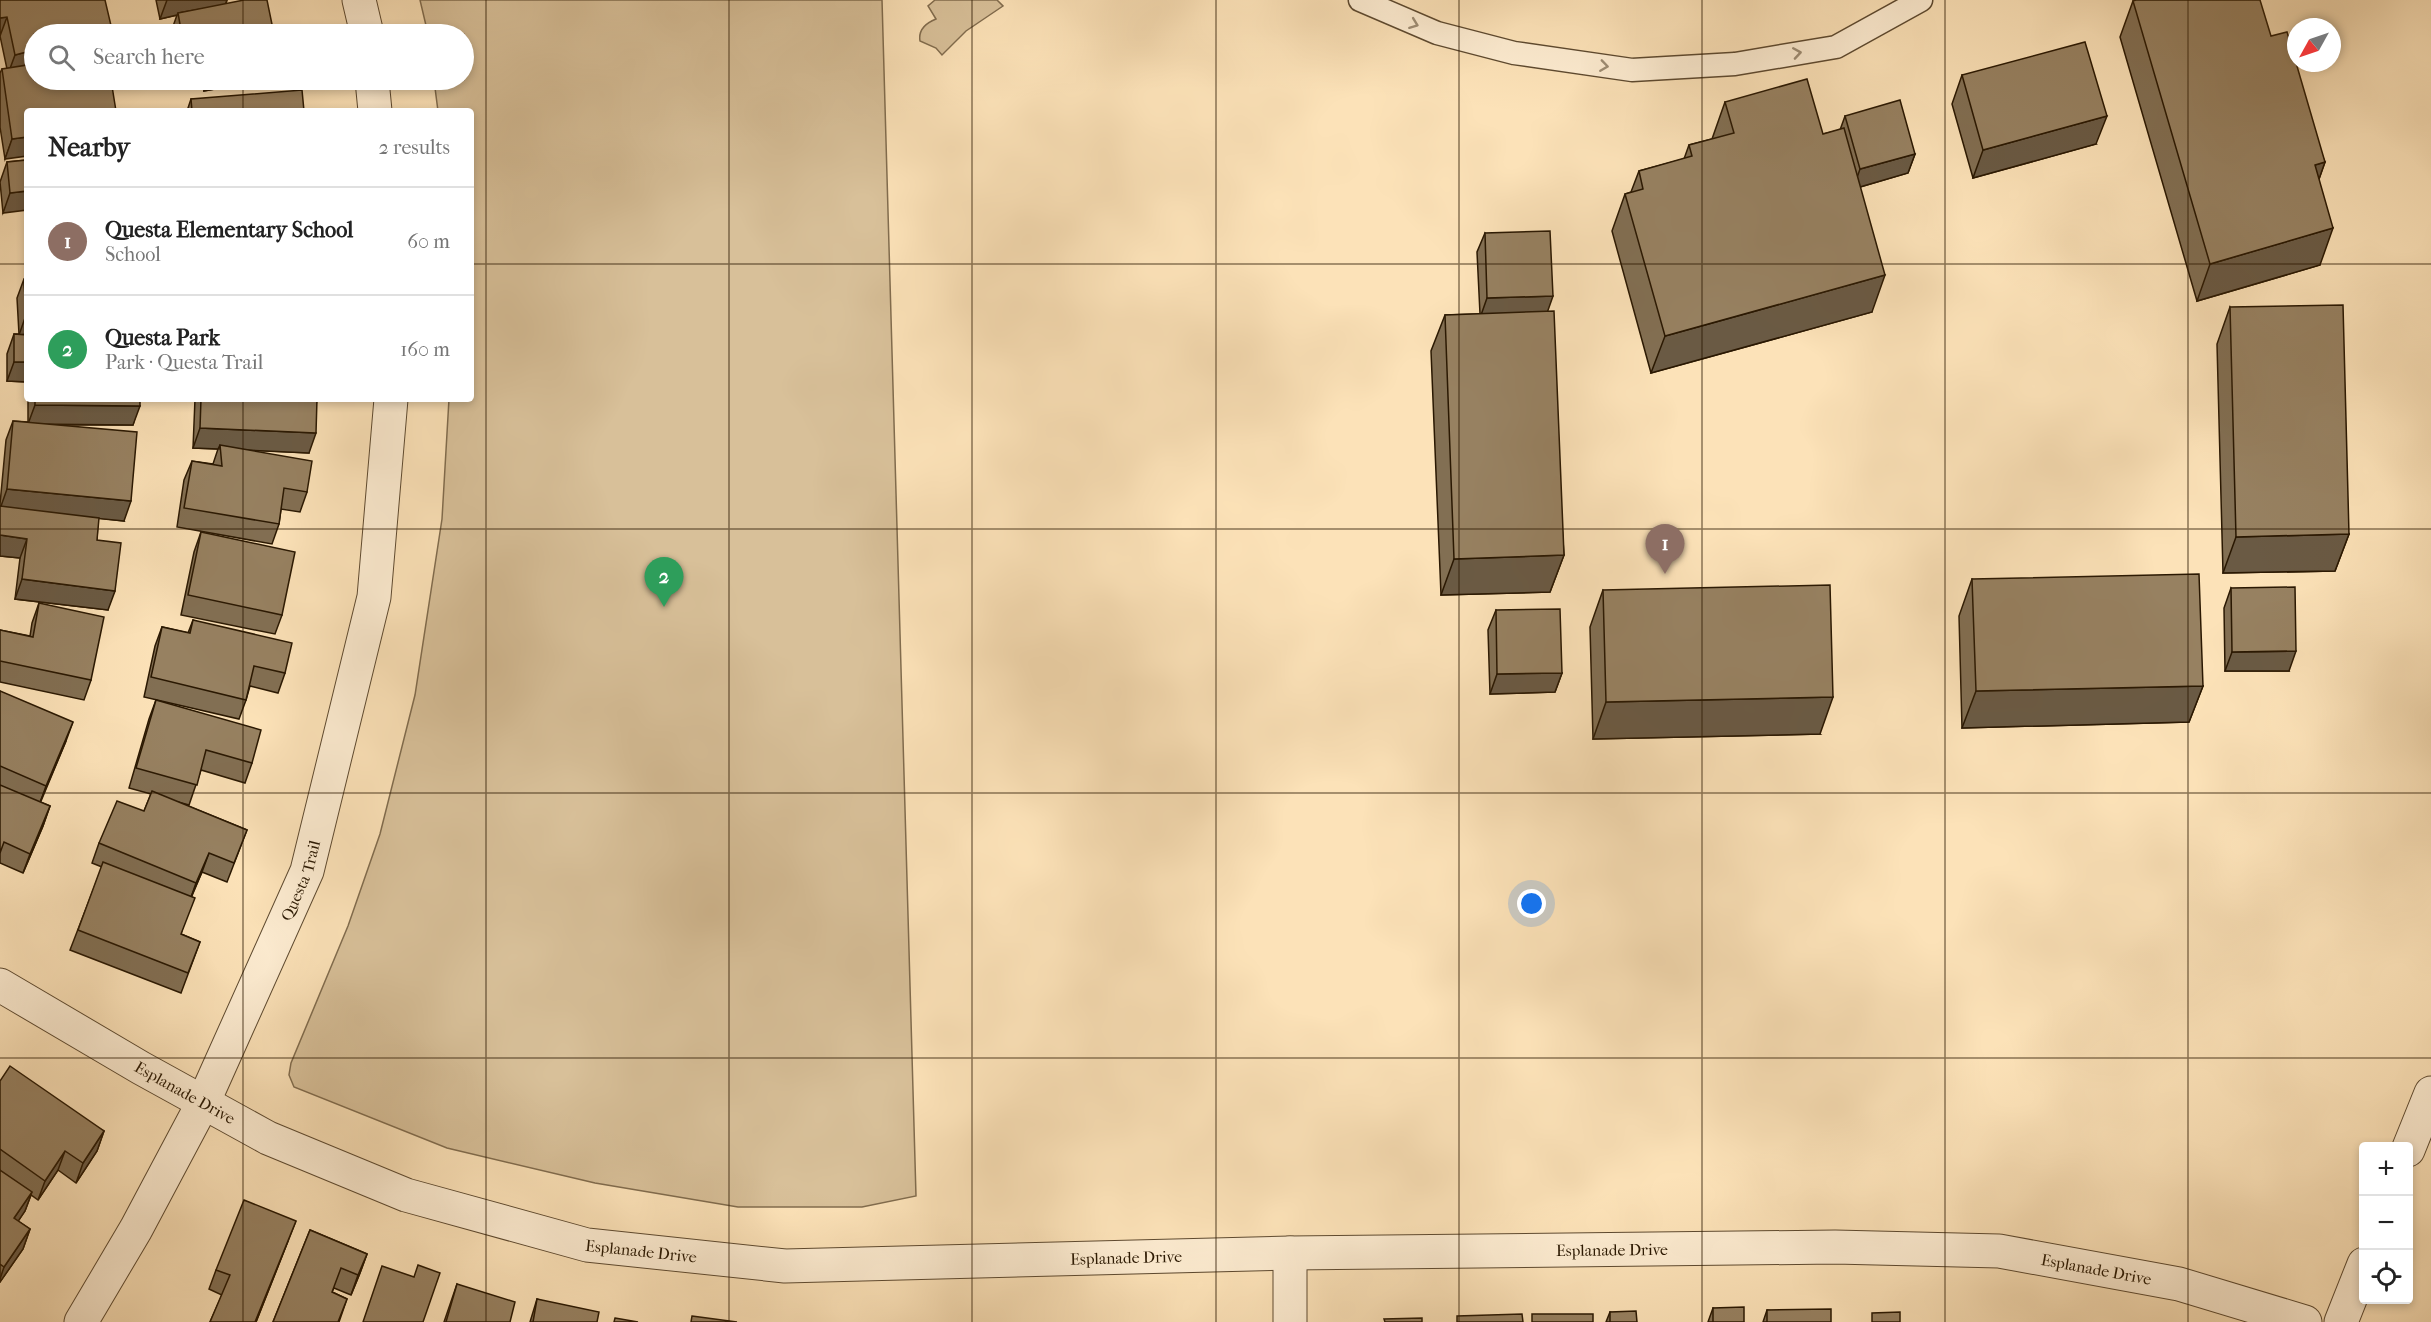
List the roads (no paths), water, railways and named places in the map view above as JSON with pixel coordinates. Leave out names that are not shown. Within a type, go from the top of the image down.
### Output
[{"type":"street","points":[[359,0],[365,24]]},
{"type":"street","points":[[373,90],[375,108]]},
{"type":"street","name":"Questa Trail","points":[[81,1322],[136,1229],[203,1102],[307,871],[374,597],[391,402]]},
{"type":"street","name":"Esplanade Drive","points":[[0,985],[268,1138],[406,1195],[587,1245],[785,1266],[1290,1253],[1823,1247],[1999,1251],[2179,1284],[2305,1322]]},
{"type":"street","points":[[2412,1142],[2431,1093]]},
{"type":"street","points":[[1290,1253],[1290,1322]]},
{"type":"street","points":[[2341,1322],[2359,1277]]},
{"type":"lane","points":[[1360,0],[1437,33],[1514,53],[1632,70],[1735,64],[1836,47],[1921,0]]},
{"type":"place","name":"Questa Elementary School","points":[[1665,574]]},
{"type":"place","name":"Questa Park","points":[[664,607]]}]
